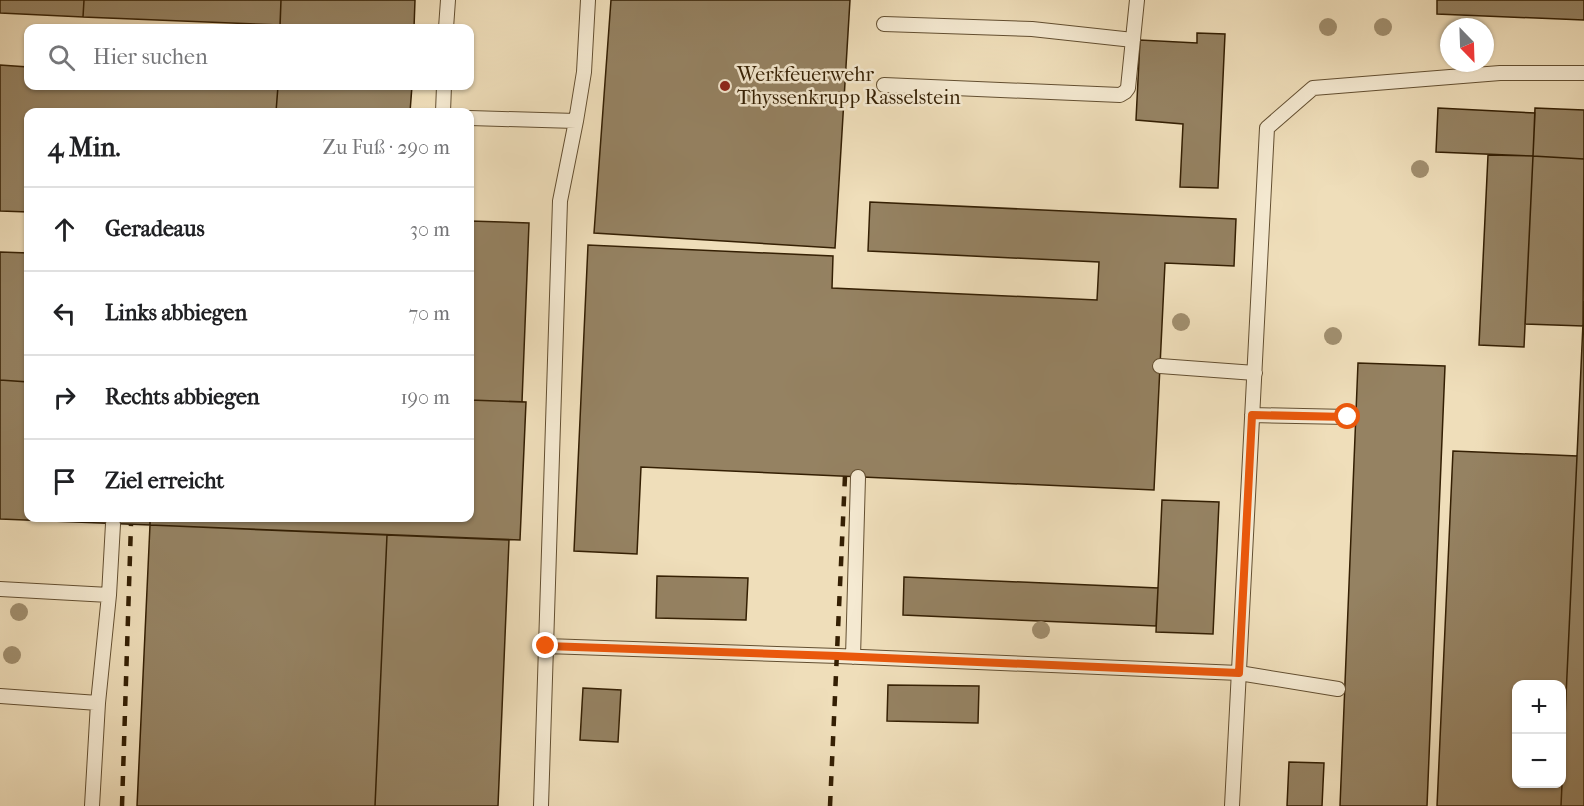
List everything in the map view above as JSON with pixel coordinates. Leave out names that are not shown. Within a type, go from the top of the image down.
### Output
[{"type":"lane","points":[[446,24],[448,0]]},
{"type":"lane","points":[[541,806],[560,201],[584,72],[588,0]]},
{"type":"lane","points":[[884,85],[1120,95],[1128,88],[1137,0]]},
{"type":"lane","points":[[884,24],[1032,29],[1133,40]]},
{"type":"lane","points":[[1232,806],[1267,128],[1313,88],[1500,73],[1584,73]]},
{"type":"lane","points":[[443,108],[444,90]]},
{"type":"lane","points":[[474,118],[576,121]]},
{"type":"lane","points":[[1160,366],[1255,373]]},
{"type":"lane","points":[[1252,415],[1348,417]]},
{"type":"lane","points":[[853,657],[858,477]]},
{"type":"lane","points":[[92,806],[113,524]]},
{"type":"lane","points":[[0,589],[109,595]]},
{"type":"lane","points":[[546,646],[1239,673],[1338,689]]},
{"type":"lane","points":[[0,696],[98,703]]},
{"type":"building","points":[[0,0],[84,0],[83,17],[0,13]]},
{"type":"building","points":[[84,0],[281,0],[280,24],[83,17]]},
{"type":"building","points":[[281,0],[415,0],[414,24],[280,24]]},
{"type":"building","name":"Werkfeuerwehr Thyssenkrupp Rasselstein","points":[[611,0],[850,0],[835,248],[594,233]]},
{"type":"building","points":[[1437,0],[1584,0],[1584,20],[1437,14]]},
{"type":"building","points":[[1197,33],[1225,34],[1218,188],[1180,187],[1183,124],[1136,120],[1140,40],[1197,43]]},
{"type":"building","points":[[0,65],[24,67],[24,90],[278,90],[276,108],[24,108],[24,212],[0,211]]},
{"type":"building","points":[[278,90],[412,90],[410,108],[276,108]]},
{"type":"building","points":[[1438,108],[1535,113],[1533,156],[1436,152]]},
{"type":"building","points":[[1535,108],[1584,110],[1584,159],[1533,156]]},
{"type":"building","points":[[1488,155],[1533,156],[1524,347],[1479,345]]},
{"type":"building","points":[[1533,156],[1584,159],[1583,326],[1525,324]]},
{"type":"building","points":[[870,202],[1236,219],[1234,266],[1165,263],[1154,490],[641,467],[637,554],[574,551],[588,245],[833,256],[832,288],[1097,300],[1099,262],[868,251]]},
{"type":"building","points":[[474,221],[529,223],[522,402],[474,400]]},
{"type":"building","points":[[0,252],[24,253],[24,382],[0,380]]},
{"type":"building","points":[[1584,301],[1584,806],[1561,806],[1562,788],[1566,788],[1566,697]]},
{"type":"building","points":[[1358,363],[1445,366],[1427,806],[1340,806]]},
{"type":"building","points":[[0,380],[24,382],[24,520],[0,519]]},
{"type":"building","points":[[474,400],[526,402],[520,540],[150,525],[150,522],[474,522]]},
{"type":"building","points":[[1453,451],[1577,456],[1566,697],[1566,680],[1512,680],[1512,788],[1562,788],[1561,806],[1437,806]]},
{"type":"building","points":[[1162,500],[1219,502],[1213,634],[1156,632]]},
{"type":"building","points":[[75,522],[150,522],[150,525]]},
{"type":"building","points":[[150,525],[387,535],[375,806],[137,806]]},
{"type":"building","points":[[387,535],[509,540],[498,806],[375,806]]},
{"type":"building","points":[[657,576],[748,578],[746,620],[656,618]]},
{"type":"building","points":[[904,577],[1158,588],[1156,626],[903,615]]},
{"type":"building","points":[[888,685],[979,686],[978,723],[887,721]]},
{"type":"building","points":[[583,688],[621,690],[618,742],[580,740]]},
{"type":"building","points":[[1289,762],[1324,763],[1322,806],[1287,806]]},
{"type":"railway","points":[[830,806],[845,476]]},
{"type":"railway","points":[[122,806],[131,524]]},
{"type":"place","name":"Werkfeuerwehr Thyssenkrupp Rasselstein","points":[[725,86]]},
{"type":"route","points":[[546,646],[1239,673],[1252,415],[1348,417]]}]
